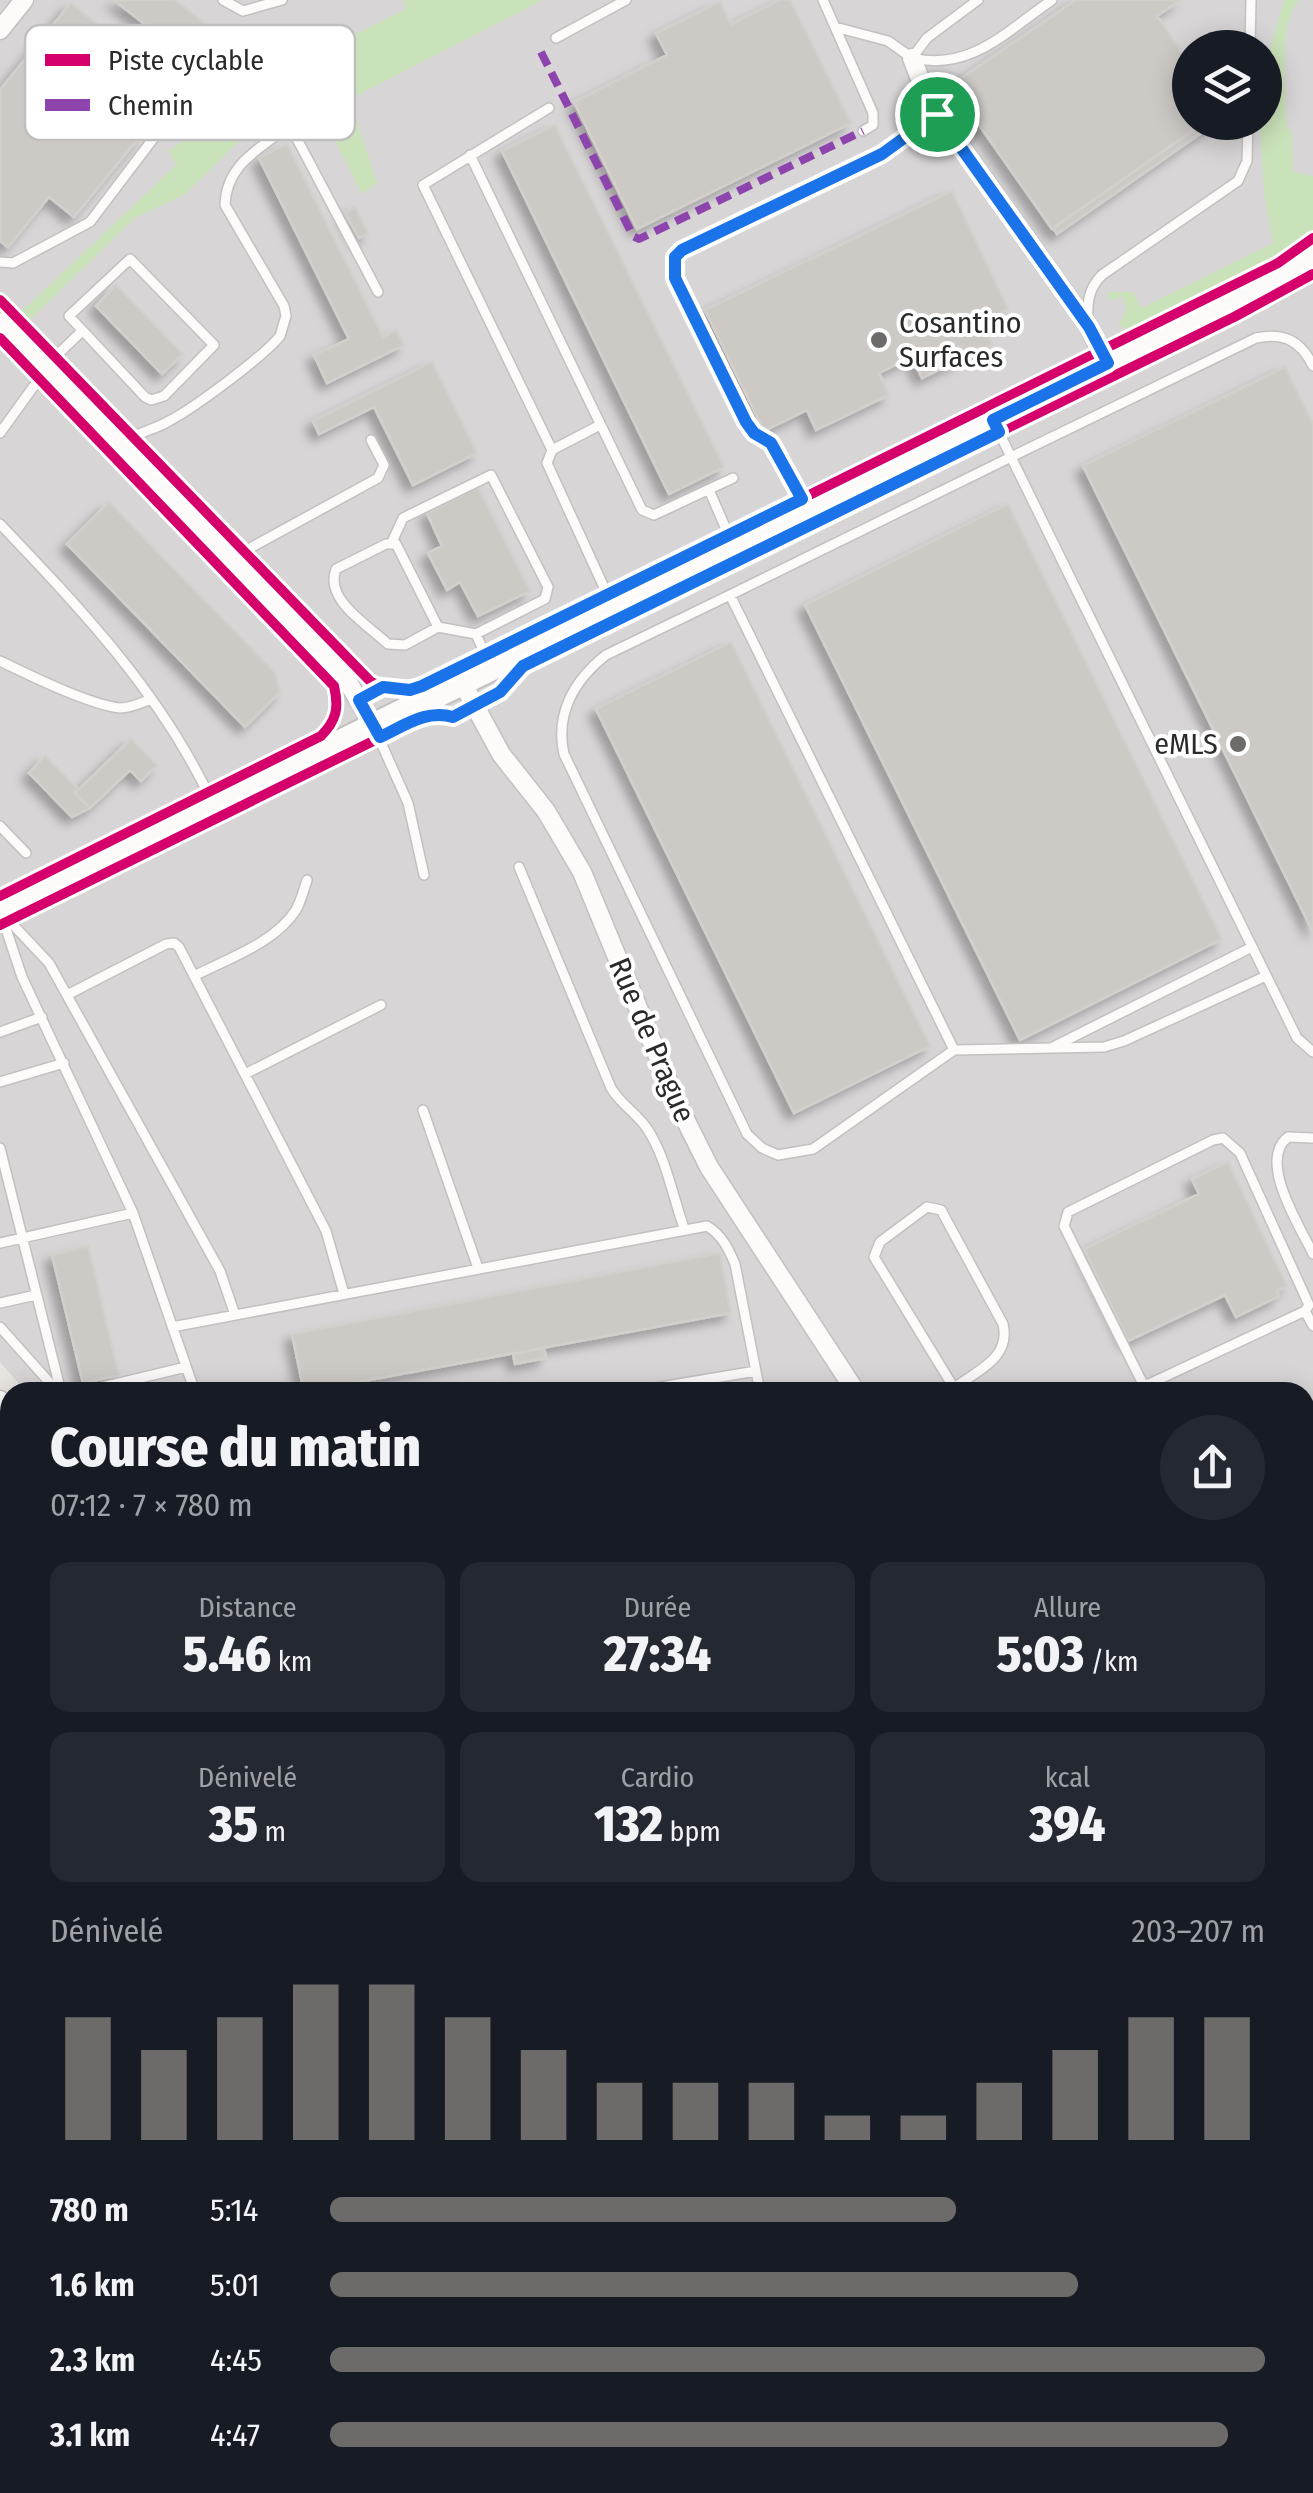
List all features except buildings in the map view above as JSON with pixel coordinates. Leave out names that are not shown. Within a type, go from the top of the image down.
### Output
[{"type":"street","points":[[0,30],[24,0]]},
{"type":"street","points":[[912,58],[928,102],[1089,327],[1108,363]]},
{"type":"street","points":[[0,912],[1269,283],[1313,257]]},
{"type":"street","points":[[0,322],[344,677],[373,725]]},
{"type":"street","name":"Rue de Prague","points":[[462,682],[501,754],[546,810],[582,872],[678,1105],[710,1167],[850,1382]]},
{"type":"lane","points":[[223,0],[242,11],[282,0]]},
{"type":"lane","points":[[556,38],[626,0]]},
{"type":"lane","points":[[823,0],[848,64],[874,114],[873,125],[863,130]]},
{"type":"lane","points":[[912,58],[927,38],[978,0]]},
{"type":"lane","points":[[835,27],[888,41],[912,58],[932,62],[969,57],[1052,0]]},
{"type":"lane","points":[[1250,0],[1250,30]]},
{"type":"lane","points":[[549,108],[423,185],[552,450]]},
{"type":"lane","points":[[808,511],[771,443],[754,433],[746,422],[675,278],[675,257],[682,250],[882,154],[937,114]]},
{"type":"lane","points":[[0,262],[14,263],[90,222],[152,140]]},
{"type":"lane","points":[[121,447],[139,431],[180,414],[280,336],[286,316],[284,306],[226,205],[232,175],[270,140]]},
{"type":"lane","points":[[298,140],[378,292]]},
{"type":"lane","points":[[1089,327],[1087,304],[1092,285],[1238,181],[1247,161],[1248,140]]},
{"type":"lane","points":[[470,155],[642,510],[654,515],[733,478]]},
{"type":"lane","points":[[130,259],[214,344],[164,396],[150,400],[82,332],[72,322],[70,312],[130,259]]},
{"type":"lane","points":[[0,434],[64,347],[82,332]]},
{"type":"lane","points":[[1266,976],[1124,1042],[1086,1049],[954,1050],[813,1150],[778,1155],[762,1148],[747,1134],[564,754],[560,736],[568,700],[594,664],[606,655],[1256,338],[1268,335],[1293,340],[1302,346],[1313,366]]},
{"type":"lane","points":[[993,420],[1297,1038],[1313,1052]]},
{"type":"lane","points":[[600,425],[552,450],[546,463],[614,608]]},
{"type":"lane","points":[[230,559],[378,478],[384,465],[371,440]]},
{"type":"lane","points":[[491,474],[548,594],[546,600],[476,634],[438,627],[405,644],[388,644],[335,593],[332,584],[336,568],[392,542],[403,518],[491,474]]},
{"type":"lane","points":[[708,490],[734,548]]},
{"type":"lane","points":[[0,524],[123,658],[201,778],[213,805]]},
{"type":"lane","points":[[392,542],[438,627]]},
{"type":"lane","points":[[730,595],[954,1050]]},
{"type":"lane","points":[[476,634],[492,668]]},
{"type":"lane","points":[[0,661],[116,708],[130,708],[151,699]]},
{"type":"lane","points":[[373,725],[408,803],[424,874]]},
{"type":"lane","points":[[0,826],[26,853]]},
{"type":"lane","points":[[520,867],[611,1088],[641,1121],[657,1147],[684,1228]]},
{"type":"lane","points":[[194,976],[264,940],[282,926],[297,909],[307,880]]},
{"type":"lane","points":[[0,912],[49,963],[220,1270],[235,1314]]},
{"type":"lane","points":[[0,912],[10,946],[133,1213],[192,1382]]},
{"type":"lane","points":[[67,995],[166,944],[179,947],[326,1231],[344,1294]]},
{"type":"lane","points":[[1050,1049],[1252,948]]},
{"type":"lane","points":[[245,1074],[382,1005]]},
{"type":"lane","points":[[0,1032],[42,1017]]},
{"type":"lane","points":[[0,1082],[64,1063]]},
{"type":"lane","points":[[423,1110],[478,1268]]},
{"type":"lane","points":[[1313,1138],[1288,1137],[1277,1148],[1275,1158],[1282,1187],[1313,1254]]},
{"type":"lane","points":[[1142,1382],[1064,1226],[1064,1218],[1068,1212],[1223,1138],[1240,1153],[1309,1305],[1306,1311],[1153,1382]]},
{"type":"lane","points":[[0,1148],[57,1382]]},
{"type":"lane","points":[[946,1382],[874,1256],[880,1242],[927,1207],[941,1210],[1006,1336],[997,1357],[962,1382]]},
{"type":"lane","points":[[0,1244],[133,1213]]},
{"type":"lane","points":[[172,1326],[707,1226],[726,1244],[735,1264],[758,1382]]},
{"type":"lane","points":[[0,1304],[36,1295]]},
{"type":"lane","points":[[1306,1311],[1313,1326]]},
{"type":"lane","points":[[0,1327],[50,1382]]},
{"type":"lane","points":[[123,1382],[186,1366]]},
{"type":"lane","points":[[690,1382],[756,1371]]},
{"type":"shaded area","points":[[0,0],[1313,0],[1313,1382],[17,1382],[0,1362]]},
{"type":"green space","points":[[403,0],[543,0],[355,96],[355,34],[406,9]]},
{"type":"green space","points":[[1284,0],[1300,0],[1288,24],[1286,41],[1287,128],[1292,130],[1293,171],[1313,176],[1313,230],[1278,257],[1126,331],[1123,326],[1118,328],[1126,309],[1123,297],[1108,300],[1108,292],[1133,292],[1141,308],[1273,243],[1264,193],[1261,140],[1282,140],[1282,30],[1275,30]]},
{"type":"green space","points":[[355,115],[377,183],[362,194],[334,140],[355,140]]},
{"type":"green space","points":[[185,140],[240,140],[185,194],[135,218],[29,321],[21,312],[177,164],[168,151]]},
{"type":"marked path","points":[[541,52],[633,236],[639,239],[863,131]]},
{"type":"cycle path","points":[[0,300],[371,682],[402,688],[444,676],[1278,263],[1313,238]]},
{"type":"cycle path","points":[[0,925],[426,715],[438,712],[453,717],[500,692],[523,666],[1236,316],[1313,274]]},
{"type":"cycle path","points":[[0,338],[334,686],[336,700],[333,719],[321,736],[0,896]]},
{"type":"place","name":"Cosantino Surfaces","points":[[879,340]]},
{"type":"place","name":"eMLS","points":[[1238,744]]},
{"type":"route","points":[[937,114],[1089,327],[1108,363],[993,420],[999,432],[523,666],[500,692],[453,717],[438,712],[426,715],[380,737],[359,700],[383,687],[410,690],[422,686],[802,499],[771,443],[754,433],[746,422],[675,278],[675,257],[682,250],[882,154],[937,114]]}]
